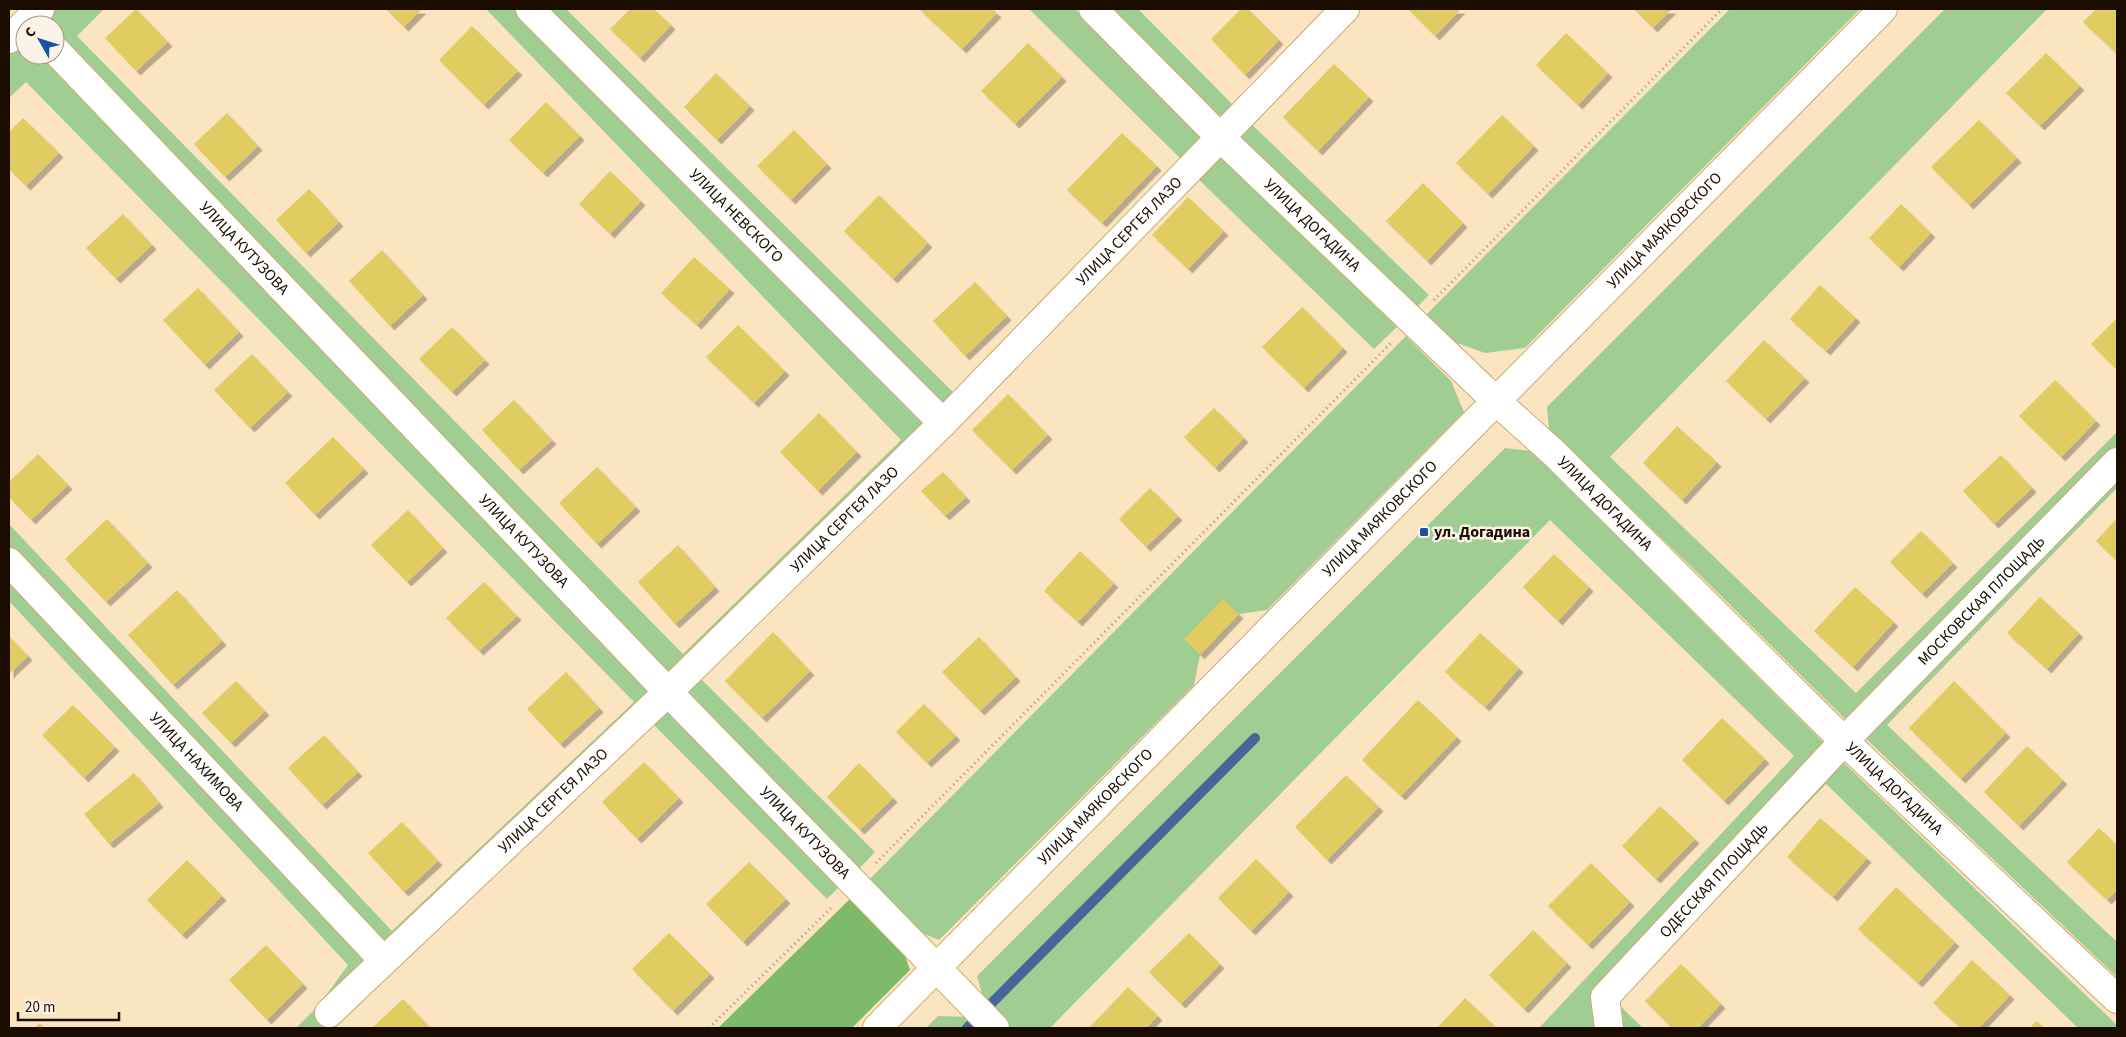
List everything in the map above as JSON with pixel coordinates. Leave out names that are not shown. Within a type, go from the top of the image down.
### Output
[{"type":"street","name":"УЛИЦА НЕВСКОГО","points":[[530,9],[943,423]]},
{"type":"street","name":"УЛИЦА ДОГАДИНА","points":[[1093,9],[1221,138],[1496,401],[1555,454],[1844,741],[2117,999]]},
{"type":"street","name":"УЛИЦА СЕРГЕЯ ЛАЗО","points":[[329,1014],[668,692],[943,423],[1345,9]]},
{"type":"street","name":"УЛИЦА МАЯКОВСКОГО","points":[[877,1028],[1883,9]]},
{"type":"street","name":"УЛИЦА КУТУЗОВА","points":[[65,60],[668,692],[995,1028]]},
{"type":"street","name":"МОСКОВСКАЯ ПЛОЩАДЬ","points":[[1844,741],[2117,462]]},
{"type":"street","name":"УЛИЦА НАХИМОВА","points":[[9,562],[384,961]]},
{"type":"street","name":"ОДЕССКАЯ ПЛОЩАДЬ","points":[[1609,1028],[1605,997],[1844,741]]},
{"type":"path","points":[[709,1028],[855,884],[1722,9]]},
{"type":"green space","points":[[53,9],[104,9],[77,36],[683,654],[901,440],[486,9],[519,9],[933,423],[670,682],[65,50],[65,15],[47,15]]},
{"type":"green space","points":[[538,9],[566,9],[954,393],[1182,160],[1029,9],[1075,9],[1206,142],[944,413]]},
{"type":"green space","points":[[1111,9],[1138,9],[1238,110],[1225,123]]},
{"type":"green space","points":[[1730,9],[1860,9],[1525,348],[1485,353],[1457,343],[1424,317]]},
{"type":"green space","points":[[1945,9],[2047,9],[1610,457],[1856,693],[2117,432],[2117,449],[1847,721],[1704,579],[1549,430],[1547,407]]},
{"type":"green space","points":[[15,47],[15,65],[59,65],[657,694],[383,952],[9,553],[9,524],[392,931],[634,702],[26,82],[9,98],[9,53]]},
{"type":"green space","points":[[1247,120],[1429,295],[1415,309],[1235,133]]},
{"type":"green space","points":[[1216,151],[1397,327],[1374,349],[1194,175]]},
{"type":"green space","points":[[1406,336],[1451,381],[1464,412],[1267,610],[1239,614],[1200,655],[1194,685],[939,940],[917,931],[867,882]]},
{"type":"green space","points":[[1505,448],[1531,451],[1841,760],[2117,1025],[2117,1028],[2078,1028],[1826,784],[1617,1003],[1643,1028],[1539,1028],[1794,756],[1550,520],[1050,1028],[1008,1028],[985,1004],[977,976]]},
{"type":"green space","points":[[2117,474],[2117,488],[1887,725],[2117,942],[2117,977],[1862,735]]},
{"type":"green space","points":[[9,570],[375,960],[667,704],[842,884],[827,899],[654,725],[335,1028],[296,1028],[319,1005],[348,965],[9,601]]},
{"type":"green space","points":[[696,674],[875,852],[855,873],[678,691]]},
{"type":"green space","points":[[853,896],[901,944],[910,970],[852,1028],[718,1028]]},
{"type":"green space","points":[[938,1016],[971,1017],[981,1028],[926,1028]]},
{"type":"building","points":[[136,9],[168,42],[136,71],[105,38]]},
{"type":"building","points":[[386,9],[422,9],[404,27]]},
{"type":"building","points":[[630,9],[654,9],[671,25],[640,58],[610,29]]},
{"type":"building","points":[[919,9],[992,9],[997,13],[962,49]]},
{"type":"building","points":[[1241,9],[1248,9],[1279,40],[1245,75],[1211,39]]},
{"type":"building","points":[[1408,9],[1461,9],[1435,36]]},
{"type":"building","points":[[1634,9],[1672,9],[1653,28]]},
{"type":"building","points":[[2096,9],[2117,9],[2117,54],[2083,22]]},
{"type":"building","points":[[472,26],[518,71],[484,105],[439,60]]},
{"type":"building","points":[[1566,33],[1608,73],[1578,105],[1536,65]]},
{"type":"building","points":[[1028,43],[1062,77],[1015,124],[981,91]]},
{"type":"building","points":[[2046,53],[2080,86],[2040,126],[2006,93]]},
{"type":"building","points":[[1334,64],[1369,97],[1318,151],[1283,117]]},
{"type":"building","points":[[716,73],[750,106],[717,140],[684,107]]},
{"type":"building","points":[[546,102],[580,136],[543,173],[509,140]]},
{"type":"building","points":[[227,113],[258,146],[225,177],[194,144]]},
{"type":"building","points":[[1502,115],[1534,146],[1488,194],[1456,163]]},
{"type":"building","points":[[23,118],[59,153],[26,186],[9,169],[9,132]]},
{"type":"building","points":[[1979,120],[2017,158],[1969,205],[1931,167]]},
{"type":"building","points":[[794,130],[827,164],[791,200],[757,166]]},
{"type":"building","points":[[1122,133],[1157,166],[1102,223],[1067,190]]},
{"type":"building","points":[[610,171],[641,201],[610,234],[579,204]]},
{"type":"building","points":[[1423,183],[1463,223],[1427,261],[1386,221]]},
{"type":"building","points":[[309,189],[339,222],[306,253],[276,220]]},
{"type":"building","points":[[879,195],[928,243],[893,279],[844,231]]},
{"type":"building","points":[[1188,197],[1224,231],[1188,269],[1152,235]]},
{"type":"building","points":[[1901,204],[1931,233],[1899,267],[1869,238]]},
{"type":"building","points":[[123,214],[152,245],[116,279],[86,248]]},
{"type":"building","points":[[382,250],[423,295],[390,326],[349,281]]},
{"type":"building","points":[[694,257],[730,289],[697,325],[661,293]]},
{"type":"building","points":[[975,282],[1007,316],[965,356],[933,321]]},
{"type":"building","points":[[1820,285],[1856,318],[1826,351],[1790,319]]},
{"type":"building","points":[[198,288],[239,332],[205,365],[163,320]]},
{"type":"building","points":[[1302,307],[1343,348],[1304,388],[1262,347]]},
{"type":"building","points":[[2117,318],[2117,370],[2091,344]]},
{"type":"building","points":[[738,325],[785,371],[754,403],[706,357]]},
{"type":"building","points":[[452,327],[485,360],[452,392],[419,359]]},
{"type":"building","points":[[1764,340],[1805,378],[1766,419],[1726,381]]},
{"type":"building","points":[[252,354],[288,392],[250,428],[214,390]]},
{"type":"building","points":[[2055,380],[2096,421],[2061,457],[2019,416]]},
{"type":"building","points":[[1008,394],[1048,435],[1012,470],[972,430]]},
{"type":"building","points":[[514,400],[552,440],[519,470],[482,430]]},
{"type":"building","points":[[1214,408],[1244,438],[1215,468],[1184,437]]},
{"type":"building","points":[[819,413],[857,452],[818,491],[780,452]]},
{"type":"building","points":[[1677,426],[1717,462],[1682,500],[1643,463]]},
{"type":"building","points":[[333,437],[364,469],[315,515],[285,483]]},
{"type":"building","points":[[38,454],[68,485],[31,520],[9,497],[9,482]]},
{"type":"building","points":[[2001,455],[2032,488],[1994,524],[1963,491]]},
{"type":"building","points":[[597,467],[636,507],[597,544],[559,503]]},
{"type":"building","points":[[943,472],[966,497],[945,516],[921,491]]},
{"type":"building","points":[[1150,488],[1178,516],[1146,547],[1119,519]]},
{"type":"building","points":[[408,510],[443,548],[407,582],[371,545]]},
{"type":"building","points":[[2117,518],[2117,561],[2096,541]]},
{"type":"building","points":[[107,519],[148,563],[106,602],[65,559]]},
{"type":"building","points":[[1921,531],[1953,563],[1922,594],[1890,562]]},
{"type":"building","points":[[678,545],[715,587],[675,624],[638,582]]},
{"type":"building","points":[[1080,551],[1114,583],[1078,622],[1044,591]]},
{"type":"building","points":[[1554,554],[1589,587],[1558,621],[1523,587]]},
{"type":"building","points":[[484,582],[517,616],[479,651],[446,618]]},
{"type":"building","points":[[1855,587],[1894,622],[1853,667],[1814,631]]},
{"type":"building","points":[[177,590],[222,641],[173,685],[128,635]]},
{"type":"building","points":[[2040,597],[2079,633],[2047,669],[2007,633]]},
{"type":"building","points":[[1223,599],[1239,614],[1200,655],[1184,639]]},
{"type":"building","points":[[773,632],[810,671],[762,718],[725,681]]},
{"type":"building","points":[[1480,633],[1519,668],[1485,707],[1445,672]]},
{"type":"building","points":[[9,636],[28,656],[9,674]]},
{"type":"building","points":[[979,637],[1016,677],[980,711],[942,672]]},
{"type":"building","points":[[566,672],[599,708],[560,744],[527,709]]},
{"type":"building","points":[[236,681],[265,711],[231,743],[202,713]]},
{"type":"building","points":[[1954,681],[2006,733],[1961,779],[1909,728]]},
{"type":"building","points":[[1418,700],[1457,737],[1401,796],[1362,760]]},
{"type":"building","points":[[924,704],[956,736],[927,763],[896,732]]},
{"type":"building","points":[[73,705],[115,747],[84,778],[42,735]]},
{"type":"building","points":[[1722,718],[1765,759],[1724,801],[1682,760]]},
{"type":"building","points":[[324,735],[358,772],[322,805],[288,768]]},
{"type":"building","points":[[2027,746],[2063,780],[2019,826],[1984,792]]},
{"type":"building","points":[[644,762],[679,798],[637,839],[602,802]]},
{"type":"building","points":[[859,763],[893,798],[860,830],[827,797]]},
{"type":"building","points":[[134,773],[159,803],[109,844],[84,814]]},
{"type":"building","points":[[1346,775],[1379,807],[1327,860],[1295,827]]},
{"type":"building","points":[[1660,806],[1695,839],[1656,879],[1622,846]]},
{"type":"building","points":[[1820,818],[1867,858],[1833,897],[1787,857]]},
{"type":"building","points":[[402,822],[438,861],[404,892],[368,853]]},
{"type":"building","points":[[2099,828],[2117,845],[2117,890],[2107,900],[2067,862]]},
{"type":"building","points":[[1256,859],[1289,892],[1251,931],[1218,898]]},
{"type":"building","points":[[187,860],[222,896],[182,935],[147,900]]},
{"type":"building","points":[[749,862],[786,899],[743,942],[706,904]]},
{"type":"building","points":[[1591,863],[1630,902],[1588,945],[1548,906]]},
{"type":"building","points":[[1896,887],[1955,942],[1918,983],[1858,929]]},
{"type":"building","points":[[1533,930],[1567,963],[1524,1009],[1489,975]]},
{"type":"building","points":[[669,933],[710,974],[673,1011],[632,969]]},
{"type":"building","points":[[1189,933],[1220,964],[1181,1004],[1149,972]]},
{"type":"building","points":[[266,945],[303,984],[267,1020],[229,980]]},
{"type":"building","points":[[1972,960],[2010,995],[1979,1028],[1961,1028],[1933,1003]]},
{"type":"building","points":[[1681,964],[1721,1004],[1698,1028],[1672,1028],[1645,1001]]},
{"type":"building","points":[[1128,987],[1158,1016],[1146,1028],[1089,1028]]},
{"type":"building","points":[[1465,998],[1497,1028],[1437,1028]]},
{"type":"building","points":[[403,999],[430,1028],[372,1028]]},
{"type":"building","points":[[2036,1021],[2045,1028],[2030,1028]]},
{"type":"building","points":[[40,1023],[45,1028],[34,1028]]},
{"type":"waterway","points":[[967,1028],[1255,738]]},
{"type":"place","name":"ул. Догадина","points":[[1424,532]]}]
